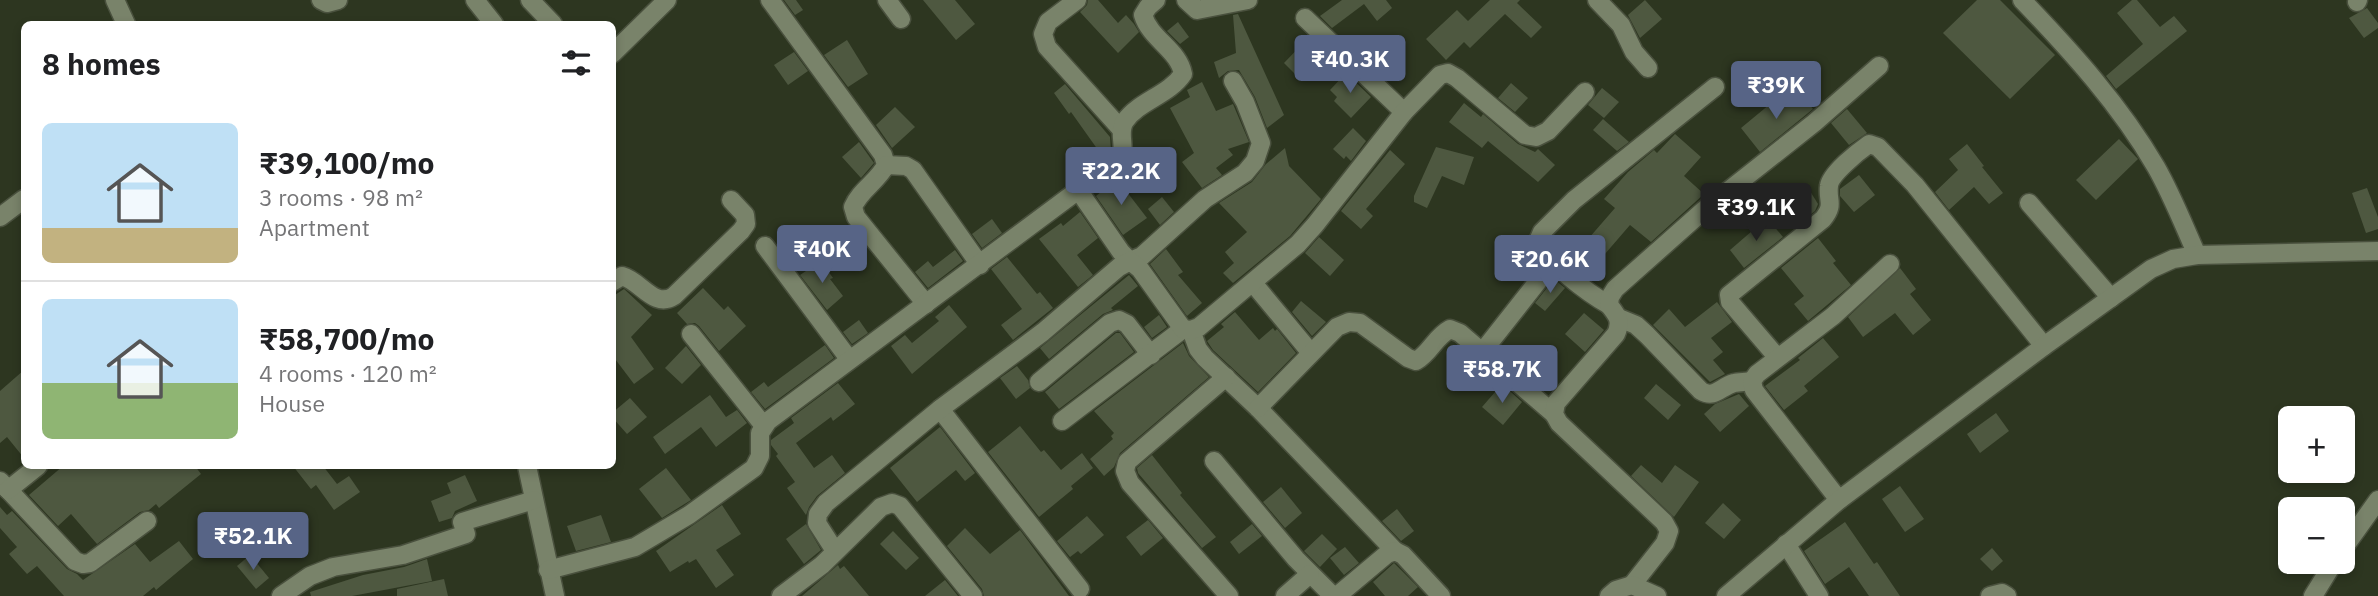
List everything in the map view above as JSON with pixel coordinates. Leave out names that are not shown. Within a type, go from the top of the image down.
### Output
[{"type":"street","points":[[115,0],[125,21]]},
{"type":"street","points":[[321,0],[327,3],[338,0]]},
{"type":"street","points":[[475,0],[492,21]]},
{"type":"street","points":[[530,0],[550,21]]},
{"type":"street","points":[[770,0],[883,155],[886,165],[882,173],[857,197],[853,206],[856,217],[926,304]]},
{"type":"street","points":[[887,0],[901,19]]},
{"type":"street","points":[[548,570],[635,547],[689,515],[754,468],[760,456],[760,433],[764,426],[849,359],[980,265],[1120,159],[1124,152],[1121,128],[1047,47],[1043,34],[1048,22],[1077,0]]},
{"type":"street","points":[[1121,128],[1127,119],[1177,83],[1183,75],[1181,64],[1146,25],[1143,15],[1156,0]]},
{"type":"street","points":[[1186,0],[1197,10],[1248,0]]},
{"type":"street","points":[[1597,0],[1621,25],[1634,52],[1648,68]]},
{"type":"street","points":[[616,50],[666,1]]},
{"type":"street","points":[[2032,4],[2127,125],[2155,166],[2197,255]]},
{"type":"street","points":[[1305,18],[1404,112]]},
{"type":"street","points":[[1554,414],[1556,403],[1619,328],[1610,296],[1615,289],[1704,210],[1814,123],[1879,66]]},
{"type":"street","points":[[1062,421],[1187,329],[1199,327],[1298,244],[1404,112],[1440,75],[1448,73],[1457,78],[1525,135],[1536,137],[1548,131],[1585,92]]},
{"type":"street","points":[[835,551],[817,523],[818,514],[826,503],[940,409],[1043,332],[1119,267],[1142,256],[1205,200],[1245,173],[1255,161],[1261,143],[1254,121],[1233,81]]},
{"type":"street","points":[[1715,88],[1591,186],[1542,232],[1538,241],[1542,250],[1583,288],[1636,326],[1701,391],[1714,395],[1736,382],[1752,381]]},
{"type":"street","points":[[1777,357],[1730,302],[1729,295],[1823,219],[1830,210],[1828,187],[1832,178],[1869,144],[1878,147],[1909,177],[2044,346]]},
{"type":"street","points":[[886,165],[906,166],[913,170],[980,265]]},
{"type":"street","points":[[1079,191],[1121,253],[1140,269],[1187,329],[1198,349],[1441,596]]},
{"type":"street","points":[[616,280],[622,276],[632,279],[657,300],[666,301],[674,296],[746,224],[745,215],[731,200]]},
{"type":"street","points":[[0,217],[21,201]]},
{"type":"street","points":[[2029,203],[2111,299]]},
{"type":"street","points":[[765,246],[849,359]]},
{"type":"street","points":[[1726,596],[1839,500],[2151,269],[2173,259],[2197,255],[2378,251]]},
{"type":"street","points":[[1483,351],[1554,261]]},
{"type":"street","points":[[1839,500],[1754,390],[1752,381],[1756,374],[1777,357],[1833,316],[1890,264]]},
{"type":"street","points":[[1253,283],[1311,353]]},
{"type":"street","points":[[1039,382],[1110,323],[1119,320],[1127,324],[1151,355]]},
{"type":"street","points":[[1258,408],[1337,327],[1349,322],[1360,323],[1416,361],[1424,356],[1443,333],[1450,330],[1461,333],[1554,414],[1559,423],[1664,522],[1669,531],[1665,543],[1633,585],[1616,590],[1609,596]]},
{"type":"street","points":[[691,334],[764,426]]},
{"type":"street","points":[[1226,377],[1127,462],[1125,471],[1130,483],[1229,596]]},
{"type":"street","points":[[940,409],[1080,589]]},
{"type":"street","points":[[1214,461],[1310,574],[1335,596],[1387,554],[1395,551]]},
{"type":"street","points":[[33,469],[4,486],[75,561],[90,563],[147,521]]},
{"type":"street","points":[[528,469],[553,595]]},
{"type":"street","points":[[281,596],[310,576],[333,567],[426,549],[466,534],[462,522],[534,499]]},
{"type":"street","points":[[2355,532],[2378,500]]},
{"type":"street","points":[[781,596],[822,565],[881,507],[892,503],[901,506],[973,596]]},
{"type":"street","points":[[1786,544],[1819,596]]},
{"type":"street","points":[[1284,596],[1310,574]]},
{"type":"street","points":[[2313,596],[2327,574]]},
{"type":"street","points":[[1633,585],[1657,596]]},
{"type":"street","points":[[1990,596],[2002,593],[2007,596]]},
{"type":"building","points":[[784,0],[796,0],[803,10],[795,15]]},
{"type":"building","points":[[923,0],[955,0],[975,24],[956,40]]},
{"type":"building","points":[[1088,0],[1098,0],[1118,23],[1126,15],[1139,32],[1118,53],[1080,12]]},
{"type":"building","points":[[1342,0],[1386,0],[1392,8],[1377,21],[1364,4],[1332,28],[1320,16]]},
{"type":"building","points":[[1490,0],[1520,0],[1517,3],[1542,27],[1531,38],[1505,14],[1470,48],[1464,42],[1446,60],[1426,39],[1457,10],[1468,21]]},
{"type":"building","points":[[1645,0],[1662,19],[1640,38],[1628,15]]},
{"type":"building","points":[[1977,0],[2000,0],[2055,55],[2010,99],[1943,33]]},
{"type":"building","points":[[2132,0],[2137,0],[2160,27],[2174,16],[2187,31],[2116,89],[2106,76],[2143,44],[2117,13]]},
{"type":"building","points":[[2367,8],[2378,23],[2378,28],[2364,38],[2349,18]]},
{"type":"building","points":[[1238,14],[1284,115],[1267,128],[1255,97],[1239,70],[1228,71],[1219,78],[1214,62],[1236,53],[1233,15]]},
{"type":"building","points":[[1178,22],[1189,37],[1180,44],[1167,31]]},
{"type":"building","points":[[1309,37],[1323,51],[1298,77],[1284,63]]},
{"type":"building","points":[[847,40],[868,74],[848,87],[824,55]]},
{"type":"building","points":[[794,52],[808,71],[788,85],[774,65]]},
{"type":"building","points":[[1346,73],[1371,97],[1351,118],[1334,101],[1337,97],[1330,90]]},
{"type":"building","points":[[1202,82],[1216,111],[1233,104],[1249,142],[1228,149],[1233,155],[1216,168],[1222,175],[1202,188],[1182,162],[1194,153],[1170,108],[1190,97],[1187,90]]},
{"type":"building","points":[[1511,83],[1528,98],[1515,112],[1498,98]]},
{"type":"building","points":[[1065,84],[1110,137],[1111,151],[1103,157],[1054,93]]},
{"type":"building","points":[[1602,88],[1619,102],[1604,118],[1588,105]]},
{"type":"building","points":[[1799,91],[1813,109],[1760,152],[1741,128],[1770,104],[1775,110]]},
{"type":"building","points":[[1464,103],[1481,117],[1483,114],[1518,144],[1535,152],[1538,149],[1555,165],[1538,182],[1488,141],[1482,148],[1449,122]]},
{"type":"building","points":[[895,107],[915,127],[892,148],[876,125]]},
{"type":"building","points":[[1847,109],[1867,133],[1849,145],[1831,123]]},
{"type":"building","points":[[1603,119],[1629,142],[1617,151],[1593,130]]},
{"type":"building","points":[[1353,128],[1366,141],[1351,161],[1346,156],[1344,159],[1333,149]]},
{"type":"building","points":[[1675,134],[1701,157],[1684,176],[1704,194],[1651,242],[1630,225],[1586,276],[1569,261],[1615,208],[1604,199],[1628,172],[1654,150],[1657,153]]},
{"type":"building","points":[[2119,139],[2138,159],[2096,200],[2076,180]]},
{"type":"building","points":[[859,142],[874,163],[861,178],[842,157]]},
{"type":"building","points":[[1967,144],[2003,193],[1989,204],[1974,187],[1949,210],[1935,192],[1958,170],[1949,159]]},
{"type":"building","points":[[1436,147],[1474,157],[1464,185],[1442,176],[1427,208],[1414,202],[1414,196]]},
{"type":"building","points":[[1285,148],[1289,166],[1321,199],[1290,236],[1233,283],[1223,273],[1234,263],[1225,252],[1247,232],[1219,203],[1252,182],[1266,164]]},
{"type":"building","points":[[1390,150],[1405,164],[1366,209],[1373,216],[1361,229],[1341,211]]},
{"type":"building","points":[[1859,175],[1875,195],[1854,212],[1840,196],[1840,189]]},
{"type":"building","points":[[1117,179],[1147,218],[1123,235],[1096,196]]},
{"type":"building","points":[[2367,188],[2378,217],[2378,229],[2366,233],[2352,193]]},
{"type":"building","points":[[1810,191],[1818,204],[1815,211],[1805,219],[1793,204]]},
{"type":"building","points":[[1162,197],[1174,212],[1160,225],[1148,209]]},
{"type":"building","points":[[1080,212],[1098,238],[1077,255],[1093,275],[1078,287],[1039,239],[1061,223],[1063,226]]},
{"type":"building","points":[[1767,218],[1783,237],[1744,268],[1730,250]]},
{"type":"building","points":[[992,219],[1002,233],[982,248],[972,234]]},
{"type":"building","points":[[1319,237],[1344,260],[1330,276],[1305,253]]},
{"type":"building","points":[[1818,238],[1851,285],[1808,321],[1794,304],[1804,296],[1781,268]]},
{"type":"building","points":[[1166,249],[1183,272],[1178,275],[1202,303],[1187,316],[1150,264]]},
{"type":"building","points":[[955,250],[963,261],[928,288],[915,272],[928,261],[933,267]]},
{"type":"building","points":[[1007,257],[1037,294],[1040,292],[1053,308],[1013,340],[1001,325],[1022,309],[991,269]]},
{"type":"building","points":[[821,261],[843,296],[827,310],[800,275]]},
{"type":"building","points":[[1900,268],[1916,289],[1910,294],[1931,320],[1913,335],[1895,313],[1863,337],[1848,317]]},
{"type":"building","points":[[1129,275],[1138,286],[1111,308],[1113,310],[1103,314],[1049,359],[1040,348]]},
{"type":"building","points":[[1554,279],[1565,288],[1545,311],[1535,303]]},
{"type":"building","points":[[703,288],[724,310],[728,306],[746,326],[719,351],[699,326],[695,323],[687,324],[677,313]]},
{"type":"building","points":[[624,289],[652,315],[631,337],[654,369],[634,384],[616,360],[616,294]]},
{"type":"building","points":[[1301,301],[1326,322],[1312,336],[1292,312]]},
{"type":"building","points":[[1717,302],[1732,322],[1711,338],[1723,352],[1713,360],[1725,374],[1710,382],[1653,325],[1669,309],[1685,327]]},
{"type":"building","points":[[949,305],[967,327],[912,374],[891,346],[905,335],[912,343],[939,321],[935,317]]},
{"type":"building","points":[[1235,312],[1259,340],[1273,328],[1275,331],[1277,329],[1296,353],[1258,392],[1213,350],[1207,341],[1224,327],[1221,324]]},
{"type":"building","points":[[1584,313],[1604,330],[1585,352],[1565,334]]},
{"type":"building","points":[[1159,315],[1167,327],[1152,338],[1144,327]]},
{"type":"building","points":[[859,320],[868,333],[852,344],[843,332]]},
{"type":"building","points":[[1116,333],[1120,333],[1134,352],[1059,409],[1045,392]]},
{"type":"building","points":[[1823,338],[1839,357],[1804,386],[1808,391],[1784,410],[1765,386],[1800,360],[1798,358]]},
{"type":"building","points":[[1183,343],[1189,356],[1209,377],[1120,453],[1114,467],[1104,476],[1090,459],[1113,439],[1111,436],[1114,433],[1094,411]]},
{"type":"building","points":[[825,345],[834,358],[765,409],[751,392],[764,382],[768,387]]},
{"type":"building","points":[[686,346],[701,365],[682,384],[665,368]]},
{"type":"building","points":[[1017,366],[1028,380],[1030,388],[1016,399],[1000,378]]},
{"type":"building","points":[[21,373],[21,454],[7,437],[0,443],[0,391]]},
{"type":"building","points":[[838,383],[855,404],[833,421],[831,417],[796,443],[814,468],[832,455],[845,473],[817,496],[806,515],[787,488],[795,482],[776,456],[778,454],[771,445],[771,440],[794,423],[791,418]]},
{"type":"building","points":[[1502,384],[1522,402],[1503,425],[1482,407]]},
{"type":"building","points":[[1656,384],[1681,405],[1668,420],[1644,398]]},
{"type":"building","points":[[1739,394],[1749,406],[1720,432],[1704,414],[1715,404]]},
{"type":"building","points":[[710,395],[726,417],[737,410],[747,423],[716,447],[701,427],[665,454],[653,437]]},
{"type":"building","points":[[630,398],[647,417],[627,434],[616,422],[616,410]]},
{"type":"building","points":[[1996,413],[2009,431],[1980,453],[1967,434]]},
{"type":"building","points":[[1020,426],[1041,452],[1044,450],[1061,470],[1082,453],[1093,468],[1071,486],[1073,489],[1039,517],[988,452]]},
{"type":"building","points":[[940,427],[975,473],[965,481],[956,470],[917,502],[890,468]]},
{"type":"building","points":[[1152,455],[1182,493],[1180,495],[1216,537],[1202,548],[1138,473],[1137,468]]},
{"type":"building","points":[[1641,465],[1662,483],[1675,465],[1699,482],[1674,517],[1631,476]]},
{"type":"building","points":[[666,468],[691,500],[662,518],[639,489]]},
{"type":"building","points":[[59,469],[197,469],[201,474],[159,508],[156,504],[149,510],[140,512],[97,544],[71,514],[58,526],[29,495]]},
{"type":"building","points":[[295,469],[325,469],[337,484],[349,476],[360,492],[334,510],[316,485],[311,489]]},
{"type":"building","points":[[465,475],[477,501],[455,511],[452,518],[439,522],[431,501],[451,493],[447,483]]},
{"type":"building","points":[[1900,486],[1924,519],[1905,532],[1882,499]]},
{"type":"building","points":[[1281,487],[1302,513],[1285,528],[1263,502]]},
{"type":"building","points":[[1723,503],[1741,520],[1724,539],[1705,523]]},
{"type":"building","points":[[722,505],[741,534],[716,550],[734,575],[716,588],[696,559],[670,572],[656,551]]},
{"type":"building","points":[[0,507],[7,515],[12,511],[67,569],[83,580],[135,544],[150,562],[179,541],[193,559],[156,590],[154,587],[143,596],[64,596],[37,566],[27,574],[9,554],[17,547],[0,528]]},
{"type":"building","points":[[1397,509],[1414,531],[1401,541],[1382,521]]},
{"type":"building","points":[[601,515],[611,542],[576,551],[567,526]]},
{"type":"building","points":[[1087,516],[1104,535],[1081,554],[1078,551],[1070,557],[1057,541]]},
{"type":"building","points":[[1148,520],[1163,538],[1141,556],[1126,537]]},
{"type":"building","points":[[1845,522],[1900,596],[1869,596],[1849,567],[1825,584],[1804,551]]},
{"type":"building","points":[[806,524],[821,550],[804,564],[786,539]]},
{"type":"building","points":[[1252,524],[1262,536],[1239,554],[1230,542]]},
{"type":"building","points":[[965,528],[990,554],[1020,530],[1069,596],[984,596],[982,589],[947,546]]},
{"type":"building","points":[[893,531],[919,558],[906,570],[880,544]]},
{"type":"building","points":[[1322,534],[1337,549],[1320,567],[1304,551]]},
{"type":"building","points":[[1345,547],[1359,563],[1344,575],[1330,558]]},
{"type":"building","points":[[1992,548],[2003,561],[1992,571],[1980,559]]},
{"type":"building","points":[[250,555],[269,578],[256,589],[237,566]]},
{"type":"building","points":[[427,559],[432,581],[352,596],[311,596],[310,592],[363,575],[404,567]]},
{"type":"building","points":[[1394,563],[1418,587],[1408,596],[1385,596],[1373,582]]},
{"type":"building","points":[[838,565],[840,569],[844,566],[869,596],[802,596]]},
{"type":"building","points":[[444,579],[448,596],[397,596],[397,589]]},
{"type":"building","points":[[945,580],[958,596],[925,596]]}]
